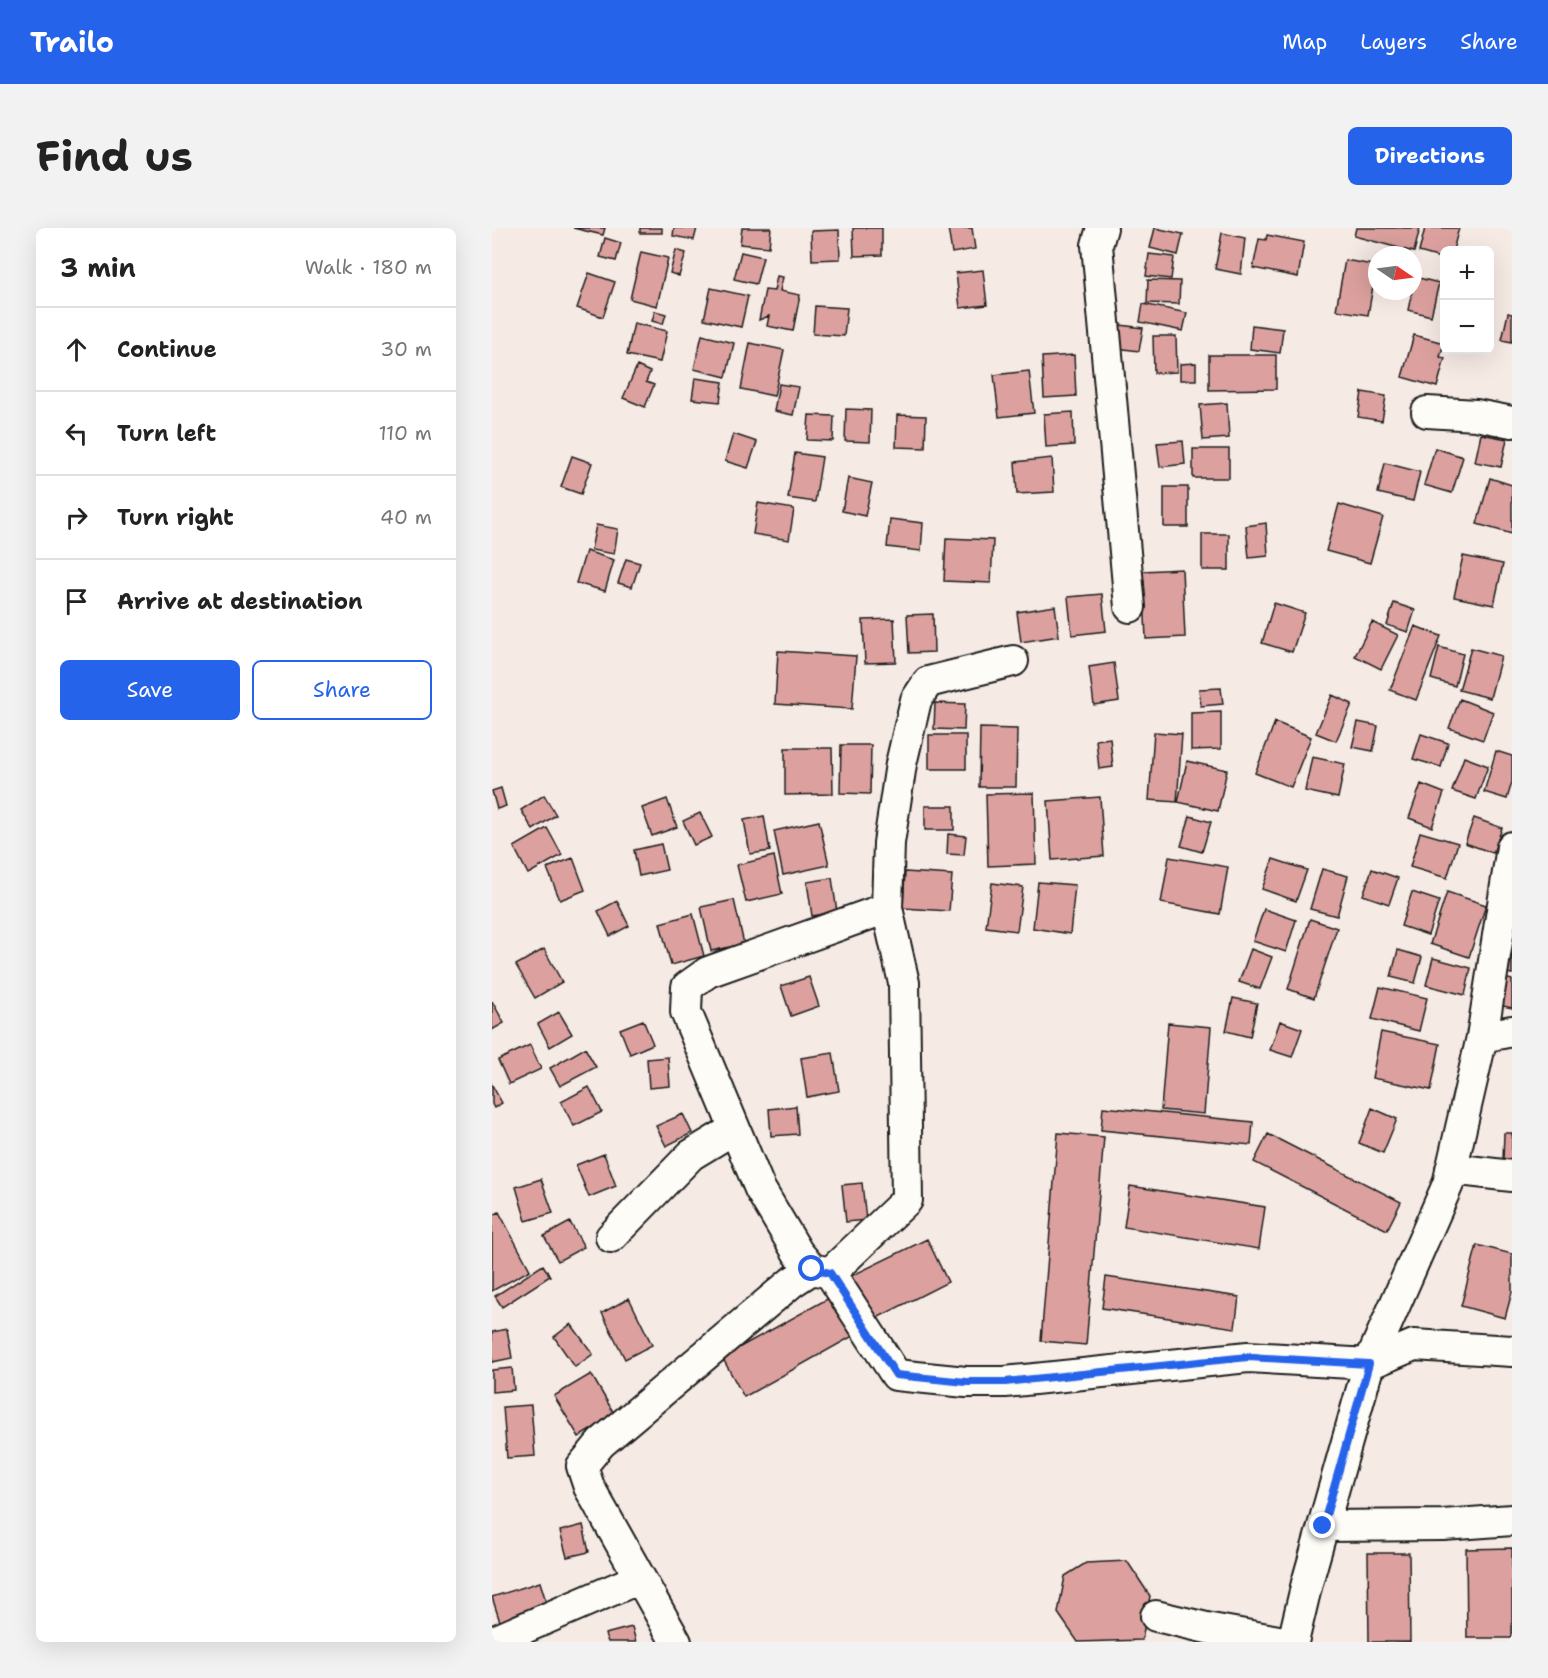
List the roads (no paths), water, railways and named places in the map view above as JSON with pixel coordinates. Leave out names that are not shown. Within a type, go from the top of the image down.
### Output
[{"type":"street","points":[[1102,228],[1097,245],[1130,607]]},
{"type":"street","points":[[1427,412],[1476,415],[1512,422]]},
{"type":"street","points":[[676,1642],[589,1487],[582,1466],[601,1443],[792,1282],[821,1271],[907,1200],[904,983],[887,908],[889,843],[901,764],[916,700],[928,682],[1013,661]]},
{"type":"street","points":[[1293,1642],[1369,1364],[1448,1184],[1482,1037],[1512,847]]},
{"type":"street","points":[[887,908],[708,972],[687,987],[686,1012],[760,1189],[798,1253],[821,1271],[896,1375],[966,1382],[1005,1382],[1248,1357],[1369,1364],[1414,1345],[1512,1351]]},
{"type":"street","points":[[1482,1037],[1512,1031]]},
{"type":"street","points":[[611,1237],[691,1155],[734,1129]]},
{"type":"street","points":[[1451,1169],[1512,1176]]},
{"type":"street","points":[[1323,1526],[1443,1525],[1512,1520]]},
{"type":"street","points":[[492,1642],[640,1578]]},
{"type":"street","points":[[1156,1616],[1210,1629],[1284,1642]]}]
